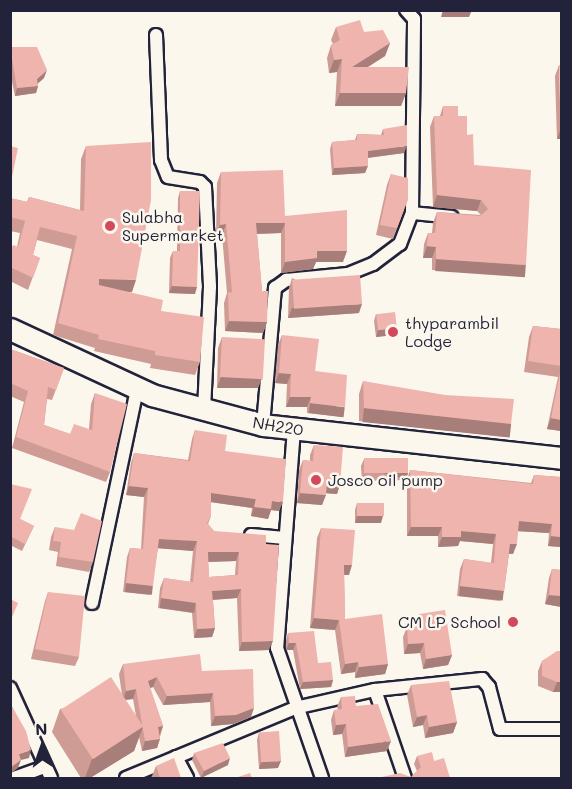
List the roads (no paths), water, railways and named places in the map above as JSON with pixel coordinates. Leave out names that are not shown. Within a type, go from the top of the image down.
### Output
[{"type":"highway","name":"NH220","points":[[10,329],[137,389],[204,411],[263,425],[561,458]]},
{"type":"street","points":[[263,425],[264,341],[275,288],[286,280],[348,274],[373,264],[400,244],[412,213],[411,13]]},
{"type":"street","points":[[156,36],[161,160],[168,177],[201,182],[205,187],[212,340],[204,411]]},
{"type":"street","points":[[412,213],[465,218]]},
{"type":"street","points":[[92,603],[137,389]]},
{"type":"street","points":[[294,429],[277,648],[295,708],[322,778]]},
{"type":"street","points":[[241,534],[285,538]]},
{"type":"street","points":[[126,778],[295,708],[375,690],[482,680],[489,687],[500,729],[561,729]]},
{"type":"street","points":[[10,688],[48,773],[14,778]]},
{"type":"street","points":[[375,690],[405,778]]},
{"type":"street","points":[[176,757],[187,778]]},
{"type":"place","name":"Sulabha Supermarket","points":[[110,226]]},
{"type":"place","name":"thyparambil Lodge","points":[[393,332]]},
{"type":"place","name":"Josco oil pump","points":[[316,480]]},
{"type":"place","name":"CM LP School","points":[[513,622]]}]
